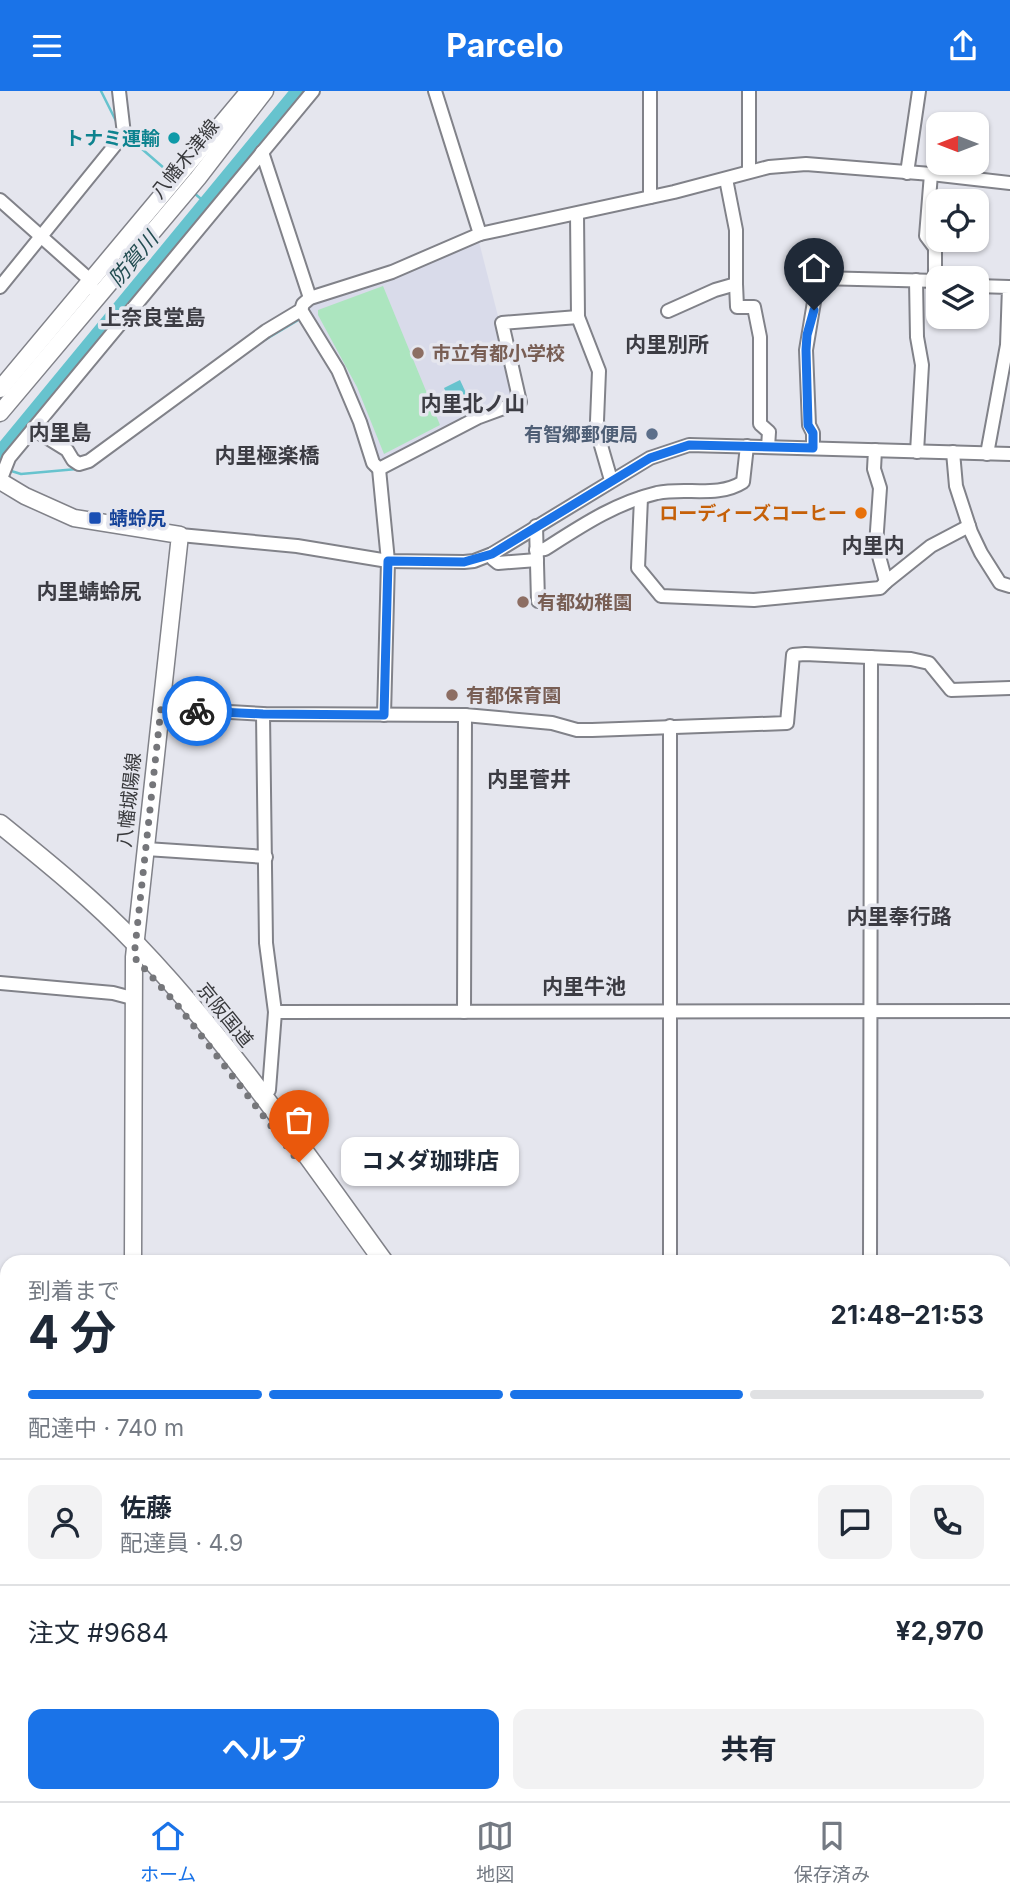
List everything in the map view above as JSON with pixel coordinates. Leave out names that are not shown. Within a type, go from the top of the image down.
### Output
[{"type":"highway","name":"京阪国道","points":[[0,824],[66,878],[200,1017],[263,1096],[379,1255]]},
{"type":"highway","name":"京阪国道","points":[[0,837],[27,857],[134,950],[368,1255]]},
{"type":"main road","name":"八幡木津線","points":[[0,389],[249,91]]},
{"type":"main road","name":"八幡木津線","points":[[0,413],[198,178],[265,91]]},
{"type":"main road","points":[[0,481],[25,496],[74,518],[180,535]]},
{"type":"main road","name":"八幡城陽線","points":[[133,1255],[134,950],[180,535]]},
{"type":"street","points":[[0,287],[124,134],[119,91]]},
{"type":"street","points":[[0,481],[9,458],[313,91]]},
{"type":"street","points":[[435,91],[480,234]]},
{"type":"street","points":[[650,91],[650,197]]},
{"type":"street","points":[[748,91],[748,171]]},
{"type":"street","points":[[907,173],[919,91]]},
{"type":"street","points":[[262,152],[310,297]]},
{"type":"street","points":[[33,429],[67,450],[79,464],[89,461],[267,331],[301,310],[310,297],[392,272],[480,234],[650,197],[748,171],[806,164],[926,174]]},
{"type":"street","points":[[931,175],[926,236],[935,248],[936,266]]},
{"type":"street","points":[[940,175],[1010,183]]},
{"type":"street","points":[[726,179],[736,230],[737,307],[754,307],[760,337],[760,423],[768,432],[768,447]]},
{"type":"street","points":[[0,200],[90,280],[93,293],[87,309]]},
{"type":"street","points":[[577,214],[578,317],[599,371],[597,421],[611,480]]},
{"type":"street","points":[[813,448],[813,433],[808,425],[806,350],[818,278],[926,280]]},
{"type":"street","points":[[916,280],[917,337],[922,365],[917,452]]},
{"type":"street","points":[[668,311],[715,290],[736,284]]},
{"type":"street","points":[[987,454],[1007,345],[1009,315],[1009,287],[989,286]]},
{"type":"street","points":[[301,310],[338,370],[360,422],[373,463],[379,469],[388,561],[384,715]]},
{"type":"street","points":[[379,469],[479,417],[520,402],[502,323],[578,317]]},
{"type":"street","points":[[180,535],[297,546],[388,561],[464,562],[492,554],[650,458],[689,445],[1010,454]]},
{"type":"street","points":[[492,554],[498,563],[537,555],[598,515],[661,492],[727,490],[737,486],[743,482],[747,446]]},
{"type":"street","points":[[874,450],[874,469],[880,488],[876,545],[886,582]]},
{"type":"street","points":[[953,452],[956,486],[981,553],[1000,583],[1010,586]]},
{"type":"street","points":[[641,498],[638,568],[661,596],[754,600],[880,588],[931,546],[970,526]]},
{"type":"street","points":[[536,526],[538,601]]},
{"type":"street","points":[[161,708],[263,714],[465,715],[552,723],[577,730],[787,723],[793,655],[911,659],[929,663],[951,690],[1010,688]]},
{"type":"street","points":[[870,1255],[871,657]]},
{"type":"street","points":[[263,714],[266,943],[275,1012],[269,1090],[263,1096]]},
{"type":"street","points":[[464,1012],[465,715]]},
{"type":"street","points":[[670,726],[670,1255]]},
{"type":"street","points":[[146,849],[266,857]]},
{"type":"street","points":[[0,983],[113,993],[132,998]]},
{"type":"street","points":[[275,1012],[1010,1011]]},
{"type":"shaded area","name":"市立有都小学校","points":[[478,238],[499,320],[515,400],[386,462],[377,462],[310,317],[310,306],[313,302]]},
{"type":"green space","points":[[383,286],[440,425],[384,454],[357,387],[318,315],[318,310]]},
{"type":"water","points":[[460,380],[473,408],[457,416],[444,388]]},
{"type":"waterway","points":[[101,91],[118,125]]},
{"type":"waterway","name":"防賀川","points":[[0,454],[299,91]]},
{"type":"waterway","points":[[127,136],[172,175]]},
{"type":"waterway","points":[[194,193],[207,204]]},
{"type":"waterway","points":[[258,344],[300,319]]},
{"type":"waterway","points":[[8,470],[21,474],[77,469]]},
{"type":"way so far","points":[[197,711],[161,708],[134,957],[179,1007],[299,1162]]},
{"type":"place","name":"トナミ運輸","points":[[174,138]]},
{"type":"place","name":"市立有都小学校","points":[[418,353]]},
{"type":"place","name":"有智郷郵便局","points":[[652,434]]},
{"type":"place","name":"ローディーズコーヒー","points":[[861,513]]},
{"type":"place","name":"蜻蛉尻","points":[[95,518]]},
{"type":"place","name":"有都幼稚園","points":[[523,602]]},
{"type":"place","name":"有都保育園","points":[[452,695]]},
{"type":"place","name":"コメダ珈琲店","points":[[299,1162]]},
{"type":"district","name":"上奈良堂島","points":[[153,317]]},
{"type":"district","name":"内里別所","points":[[667,344]]},
{"type":"district","name":"内里北ノ山","points":[[473,403]]},
{"type":"district","name":"内里島","points":[[60,432]]},
{"type":"district","name":"内里極楽橋","points":[[267,455]]},
{"type":"district","name":"内里内","points":[[873,545]]},
{"type":"district","name":"内里蜻蛉尻","points":[[89,591]]},
{"type":"district","name":"内里菅井","points":[[529,779]]},
{"type":"district","name":"内里奉行路","points":[[899,916]]},
{"type":"district","name":"内里牛池","points":[[584,986]]},
{"type":"route","points":[[197,711],[384,715],[388,561],[464,562],[492,554],[611,480],[669,450],[689,445],[813,448],[813,433],[808,425],[806,350],[814,310]]}]
